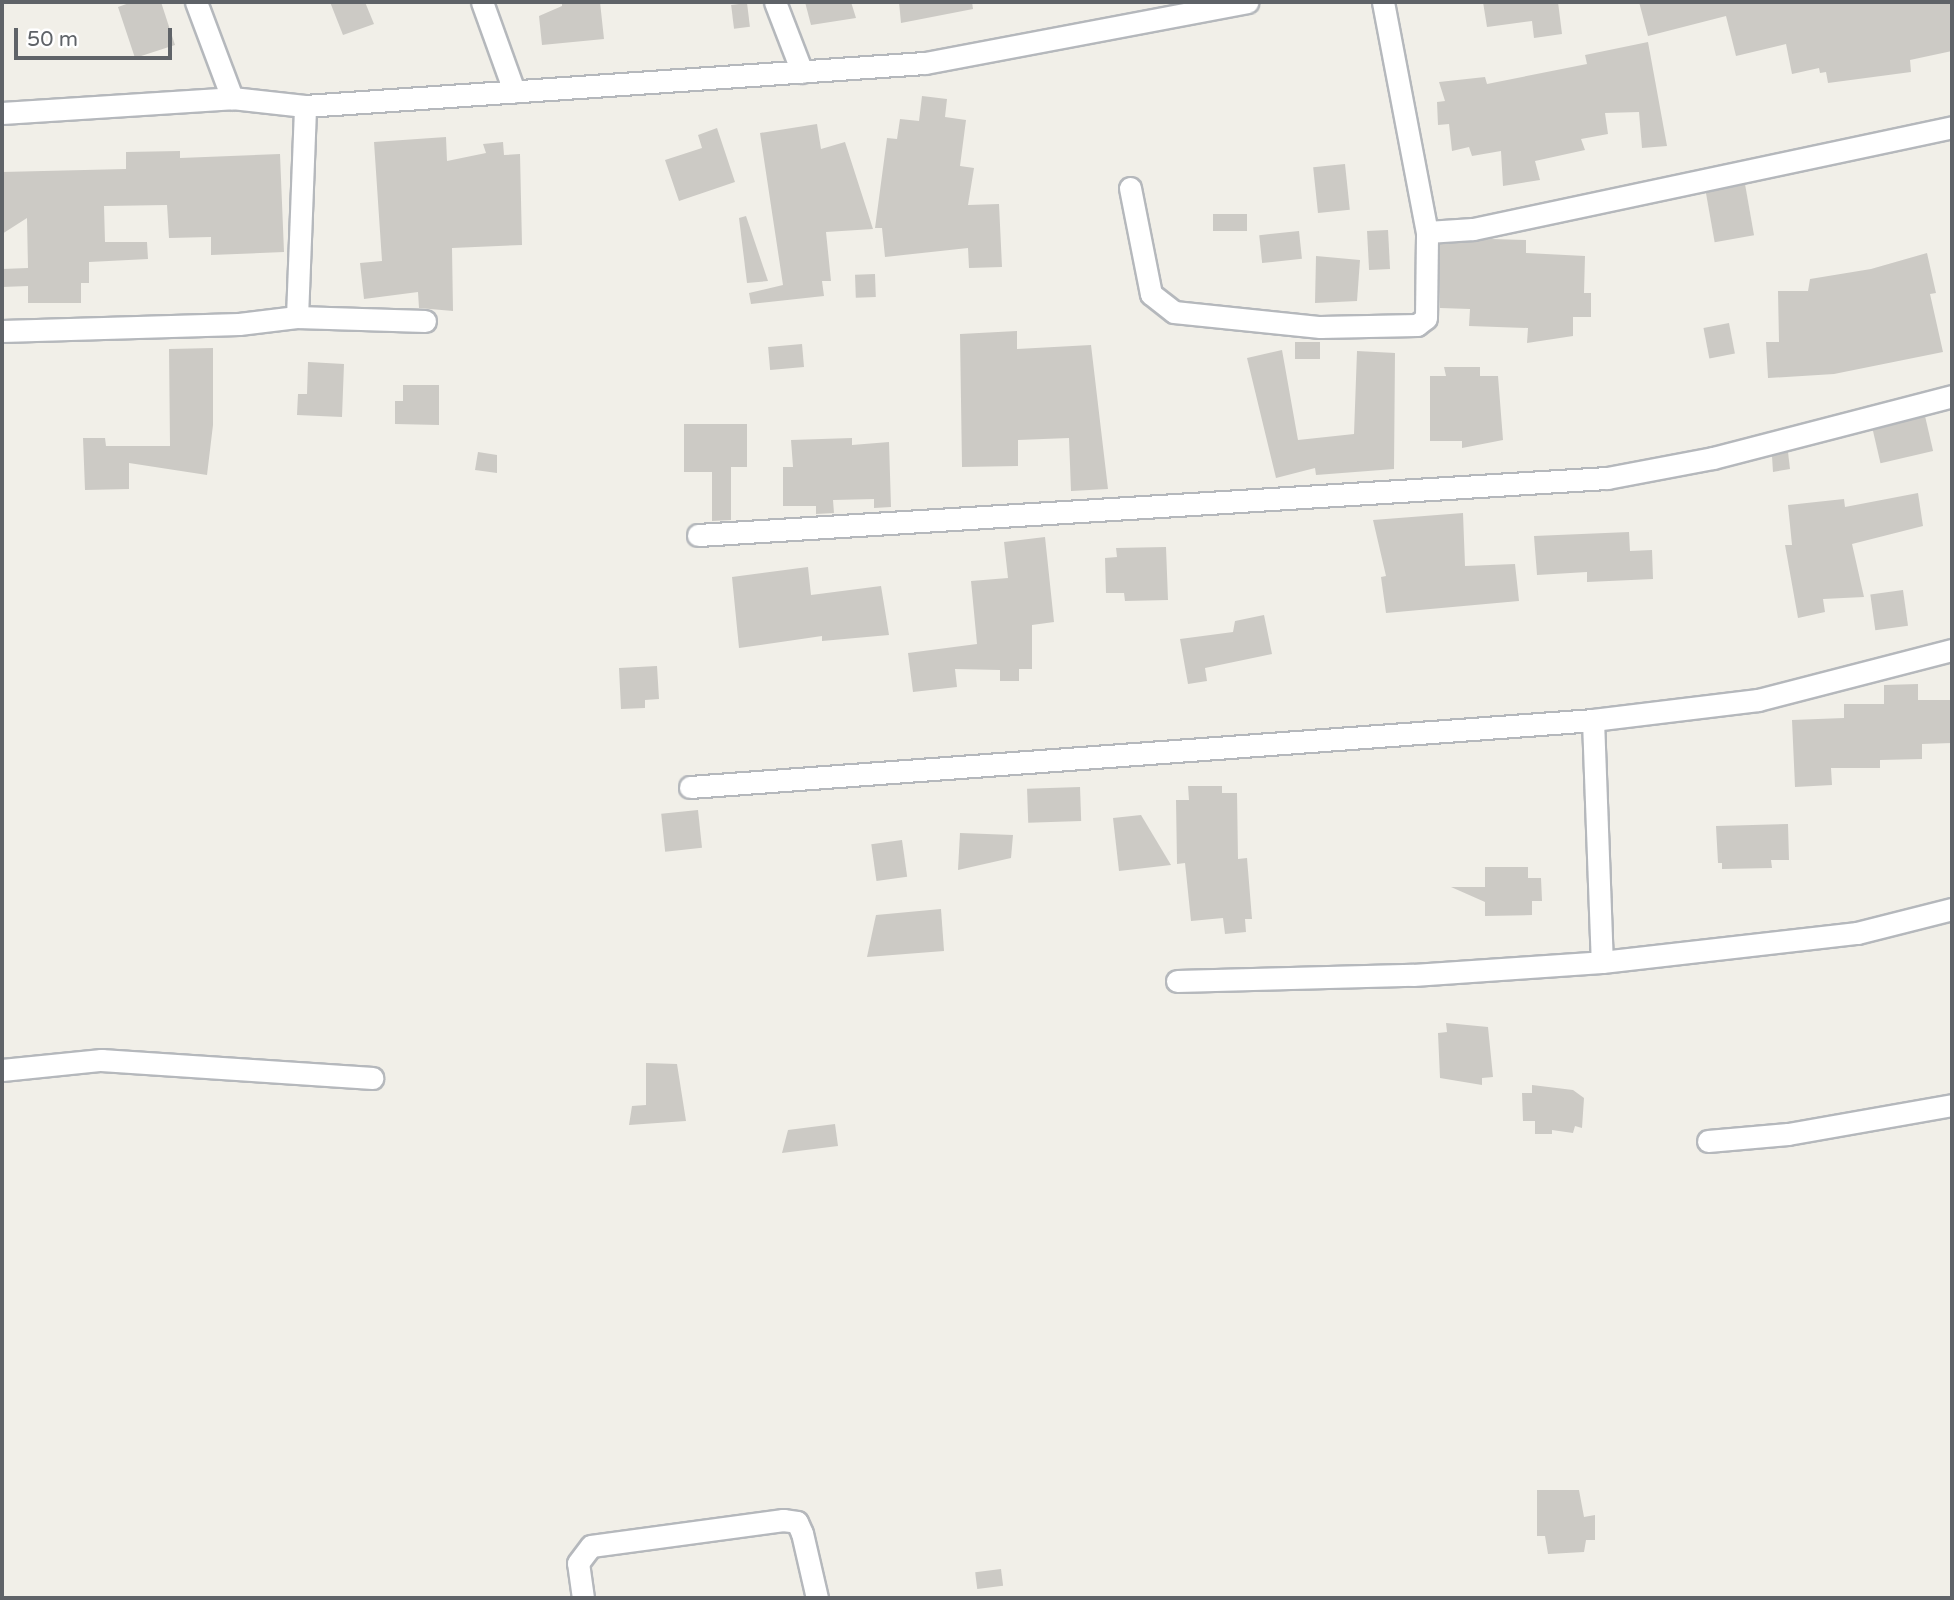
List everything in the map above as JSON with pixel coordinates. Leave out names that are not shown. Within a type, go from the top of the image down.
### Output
[{"type":"street","points":[[196,2],[232,98]]},
{"type":"street","points":[[482,2],[514,91]]},
{"type":"street","points":[[775,2],[802,72]]},
{"type":"street","points":[[2,113],[232,98],[305,106],[925,63],[1146,11],[1247,2]]},
{"type":"street","points":[[1130,188],[1151,294],[1156,302],[1174,312],[1320,327],[1417,325],[1426,318],[1427,232],[1383,2]]},
{"type":"street","points":[[297,317],[305,106]]},
{"type":"street","points":[[1427,232],[1473,229],[1952,127]]},
{"type":"street","points":[[2,331],[239,324],[297,317],[425,321]]},
{"type":"street","points":[[698,535],[1607,478],[1713,458],[1952,396]]},
{"type":"street","points":[[690,787],[1593,720],[1758,700],[1952,650]]},
{"type":"street","points":[[1593,720],[1602,962]]},
{"type":"street","points":[[1177,981],[1413,975],[1602,962],[1857,933],[1952,909]]},
{"type":"street","points":[[2,1069],[101,1060],[372,1078]]},
{"type":"street","points":[[1708,1141],[1788,1134],[1952,1105]]},
{"type":"street","points":[[583,1598],[578,1563],[591,1546],[783,1520],[797,1522],[802,1533],[817,1598]]},
{"type":"building","points":[[132,2],[161,2],[175,45],[135,58],[118,7]]},
{"type":"building","points":[[330,2],[365,2],[374,24],[343,35]]},
{"type":"building","points":[[562,2],[600,2],[604,39],[542,45],[539,16],[562,6]]},
{"type":"building","points":[[805,2],[851,2],[856,18],[811,25]]},
{"type":"building","points":[[899,2],[972,2],[973,9],[901,23]]},
{"type":"building","points":[[1483,2],[1558,2],[1562,34],[1534,38],[1532,21],[1487,27]]},
{"type":"building","points":[[1639,2],[1952,2],[1952,51],[1910,60],[1911,72],[1828,83],[1826,72],[1820,73],[1819,68],[1792,74],[1786,44],[1736,56],[1726,16],[1648,36]]},
{"type":"building","points":[[747,3],[750,27],[734,29],[731,5]]},
{"type":"building","points":[[1648,42],[1667,146],[1642,148],[1639,112],[1605,113],[1608,134],[1581,139],[1585,150],[1535,161],[1540,180],[1503,186],[1501,151],[1472,156],[1469,147],[1452,151],[1449,124],[1438,125],[1437,102],[1445,101],[1439,82],[1485,77],[1487,84],[1587,64],[1585,55]]},
{"type":"building","points":[[922,96],[947,99],[945,117],[966,120],[960,166],[974,168],[968,205],[999,204],[1002,267],[969,268],[968,248],[885,257],[882,228],[875,228],[887,138],[897,139],[900,119],[919,121]]},
{"type":"building","points":[[817,124],[821,149],[845,142],[873,229],[826,232],[831,281],[822,281],[824,296],[751,304],[749,293],[783,285],[760,133]]},
{"type":"building","points":[[717,128],[735,182],[679,201],[665,160],[702,148],[698,135]]},
{"type":"building","points":[[446,137],[447,161],[486,153],[483,144],[503,142],[504,155],[520,154],[522,245],[452,248],[453,311],[419,308],[418,292],[364,299],[360,263],[382,261],[374,142]]},
{"type":"building","points":[[180,151],[180,158],[280,154],[284,252],[211,255],[211,237],[169,238],[167,205],[104,206],[105,242],[147,242],[148,259],[89,262],[89,283],[81,283],[81,303],[28,303],[28,286],[2,287],[2,269],[28,268],[27,218],[2,234],[2,172],[126,169],[126,152]]},
{"type":"building","points":[[1345,164],[1350,210],[1318,213],[1313,167]]},
{"type":"building","points":[[1745,184],[1754,235],[1715,242],[1706,191]]},
{"type":"building","points":[[1213,214],[1247,214],[1247,231],[1213,231]]},
{"type":"building","points":[[746,216],[768,281],[747,283],[739,218]]},
{"type":"building","points":[[1388,230],[1390,269],[1369,270],[1367,231]]},
{"type":"building","points":[[1299,231],[1302,259],[1262,263],[1259,235]]},
{"type":"building","points":[[1491,239],[1526,240],[1526,253],[1585,256],[1584,293],[1591,293],[1591,317],[1573,317],[1573,336],[1527,343],[1528,328],[1469,326],[1470,309],[1440,308],[1440,244]]},
{"type":"building","points":[[1927,253],[1936,293],[1930,294],[1943,352],[1834,374],[1768,378],[1766,342],[1779,342],[1778,291],[1808,291],[1810,279],[1871,269]]},
{"type":"building","points":[[1316,256],[1360,260],[1357,301],[1315,303]]},
{"type":"building","points":[[875,274],[876,297],[856,298],[855,275]]},
{"type":"building","points":[[1729,323],[1735,353],[1709,358],[1703,328]]},
{"type":"building","points":[[1017,331],[1017,349],[1091,345],[1108,489],[1071,491],[1069,438],[1018,440],[1018,466],[962,467],[960,334]]},
{"type":"building","points":[[1295,342],[1320,342],[1320,359],[1295,359]]},
{"type":"building","points":[[802,344],[804,367],[770,370],[768,347]]},
{"type":"building","points":[[213,348],[213,425],[207,475],[129,463],[129,489],[85,490],[83,438],[105,438],[106,446],[170,446],[169,349]]},
{"type":"building","points":[[1282,350],[1298,440],[1354,434],[1357,351],[1395,353],[1394,469],[1316,475],[1315,468],[1276,478],[1247,358]]},
{"type":"building","points":[[308,362],[344,364],[342,417],[297,415],[298,394],[307,394]]},
{"type":"building","points":[[1444,367],[1480,367],[1480,376],[1498,376],[1503,440],[1462,448],[1462,441],[1430,441],[1430,376],[1446,376]]},
{"type":"building","points":[[403,385],[439,385],[439,425],[395,424],[395,401],[403,401]]},
{"type":"building","points":[[1925,416],[1933,451],[1880,463],[1872,428]]},
{"type":"building","points":[[684,424],[747,424],[747,467],[731,467],[731,520],[712,521],[712,472],[684,472]]},
{"type":"building","points":[[852,438],[852,445],[889,442],[891,507],[874,508],[874,499],[833,500],[834,513],[816,514],[816,506],[783,506],[783,467],[793,467],[791,440]]},
{"type":"building","points":[[478,452],[497,455],[497,473],[475,470]]},
{"type":"building","points":[[1788,452],[1790,469],[1773,472],[1772,456]]},
{"type":"building","points":[[1918,493],[1923,526],[1852,544],[1864,597],[1823,599],[1825,612],[1798,618],[1785,545],[1792,545],[1788,505],[1844,499],[1845,507]]},
{"type":"building","points":[[1463,513],[1465,566],[1515,564],[1519,601],[1386,613],[1381,577],[1386,576],[1373,520]]},
{"type":"building","points":[[1629,532],[1630,551],[1652,550],[1653,579],[1587,582],[1587,572],[1537,575],[1534,536]]},
{"type":"building","points":[[1045,537],[1054,622],[1032,625],[1032,669],[1019,669],[1019,681],[1000,681],[1000,670],[955,669],[957,687],[913,692],[908,653],[977,644],[971,581],[1008,578],[1004,542]]},
{"type":"building","points":[[1166,547],[1168,600],[1125,601],[1124,593],[1106,593],[1105,558],[1117,557],[1116,548]]},
{"type":"building","points":[[808,567],[811,595],[881,586],[889,635],[822,641],[822,636],[739,648],[732,577]]},
{"type":"building","points":[[1903,590],[1908,626],[1875,630],[1870,595]]},
{"type":"building","points":[[1264,615],[1272,654],[1205,668],[1207,681],[1188,684],[1180,639],[1233,632],[1235,621]]},
{"type":"building","points":[[657,666],[659,699],[645,700],[645,708],[621,709],[619,668]]},
{"type":"building","points":[[1918,684],[1918,700],[1952,700],[1952,743],[1922,744],[1922,759],[1880,760],[1880,768],[1831,768],[1832,785],[1795,787],[1792,720],[1844,718],[1844,704],[1884,704],[1884,685]]},
{"type":"building","points":[[1188,786],[1222,786],[1222,793],[1237,793],[1238,859],[1247,858],[1252,919],[1245,919],[1246,932],[1225,934],[1223,918],[1191,921],[1185,863],[1177,864],[1176,800],[1189,800]]},
{"type":"building","points":[[1080,787],[1081,821],[1028,823],[1027,789]]},
{"type":"building","points":[[698,810],[702,848],[665,852],[661,814]]},
{"type":"building","points":[[1141,815],[1171,865],[1119,871],[1113,818]]},
{"type":"building","points":[[1788,824],[1789,860],[1771,860],[1772,868],[1722,869],[1722,863],[1718,863],[1716,826]]},
{"type":"building","points":[[960,833],[1013,835],[1011,858],[958,870]]},
{"type":"building","points":[[902,840],[907,877],[876,881],[871,844]]},
{"type":"building","points":[[1485,867],[1528,867],[1528,878],[1541,878],[1542,901],[1532,901],[1532,915],[1485,916],[1485,902],[1451,887],[1485,887]]},
{"type":"building","points":[[941,909],[944,951],[867,957],[876,915]]},
{"type":"building","points":[[1446,1023],[1488,1027],[1493,1077],[1482,1078],[1482,1085],[1440,1078],[1438,1033],[1447,1032]]},
{"type":"building","points":[[646,1063],[677,1064],[686,1121],[629,1125],[632,1106],[646,1105]]},
{"type":"building","points":[[1532,1085],[1573,1090],[1584,1098],[1582,1128],[1575,1126],[1573,1133],[1552,1130],[1552,1134],[1535,1134],[1535,1121],[1523,1121],[1522,1093],[1532,1093]]},
{"type":"building","points":[[835,1124],[838,1146],[782,1153],[788,1130]]},
{"type":"building","points":[[1537,1490],[1579,1490],[1584,1517],[1595,1515],[1595,1540],[1586,1540],[1584,1552],[1548,1554],[1545,1536],[1537,1536]]},
{"type":"building","points":[[1001,1569],[1003,1586],[977,1589],[975,1572]]}]
